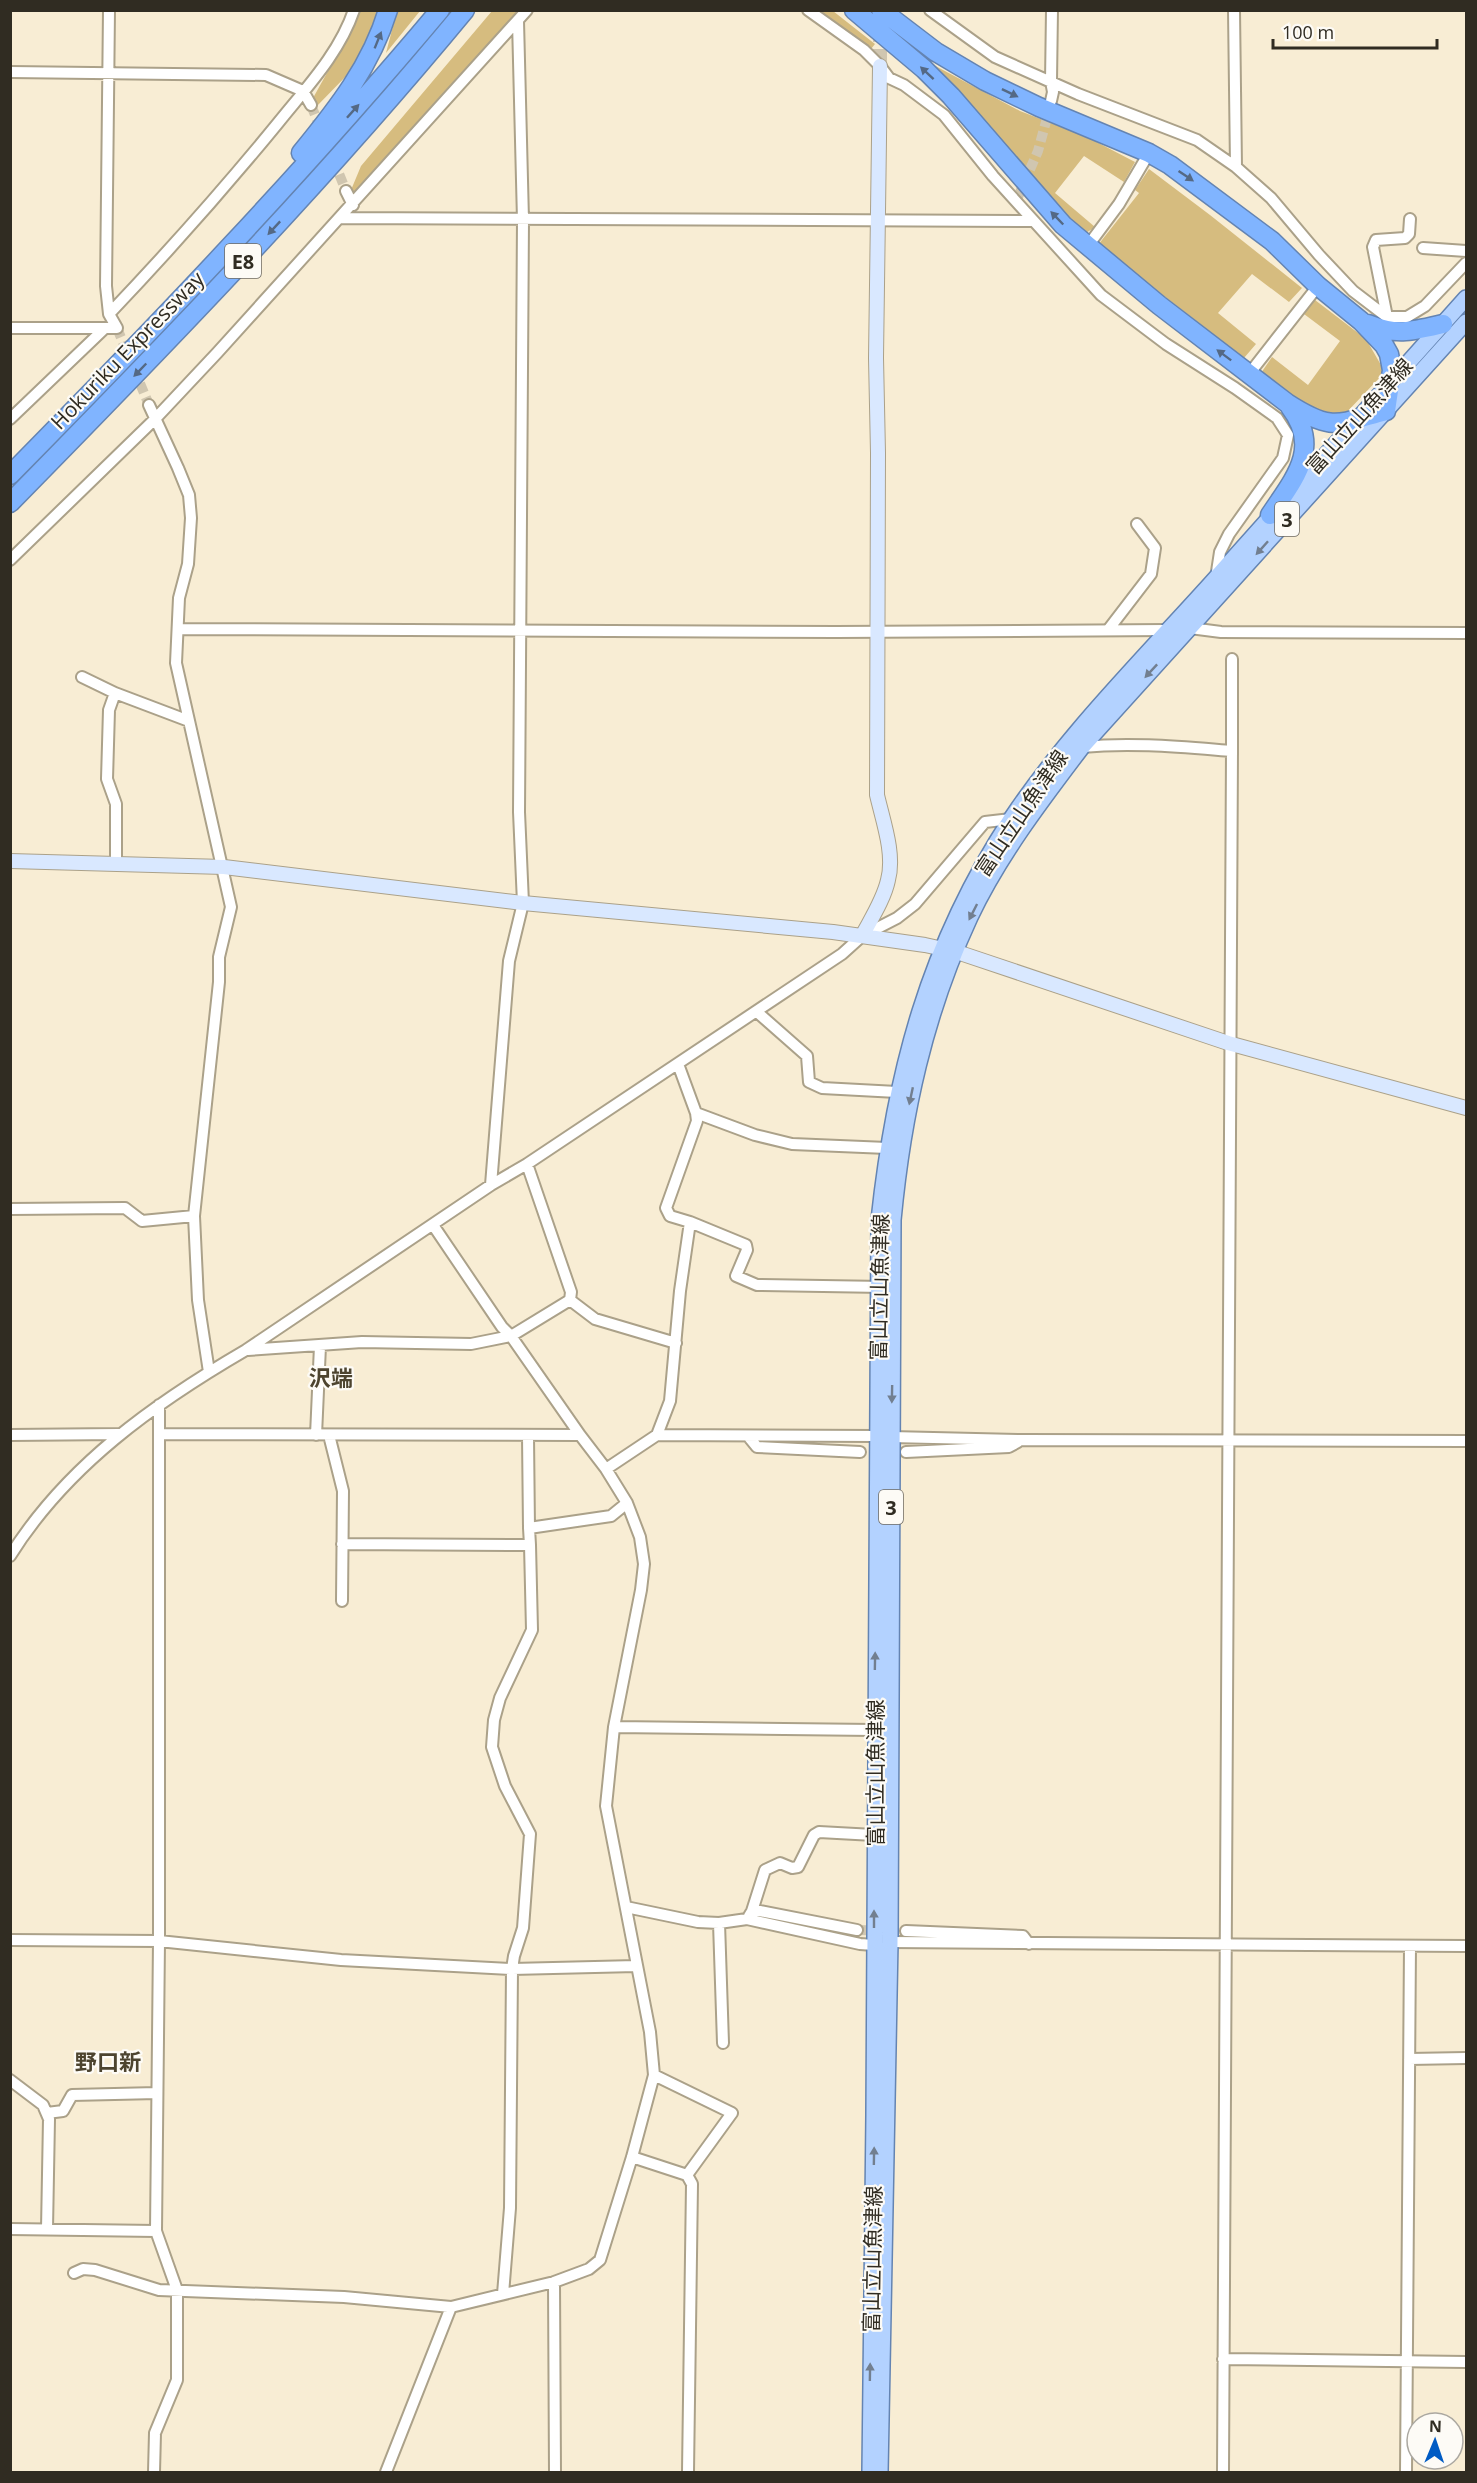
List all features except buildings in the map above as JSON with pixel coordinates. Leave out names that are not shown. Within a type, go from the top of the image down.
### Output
[{"type":"highway","points":[[178,303],[348,92],[375,48],[388,10]]},
{"type":"highway","name":"Hokuriku Expressway","points":[[10,475],[178,303],[290,182],[440,10]]},
{"type":"highway","name":"Hokuriku Expressway","points":[[10,503],[195,314],[296,204],[465,10]]},
{"type":"highway","points":[[296,204],[325,177],[479,10]]},
{"type":"highway","points":[[871,14],[985,81],[1039,107],[1149,153],[1193,180],[1272,241],[1318,286],[1378,336],[1389,354],[1392,370],[1386,411],[1336,424],[1326,424],[1306,416],[1249,374],[1087,247],[1043,204],[951,96],[871,14]]},
{"type":"highway","points":[[1361,321],[1392,332],[1403,333],[1458,327]]},
{"type":"highway","points":[[1270,515],[1301,467],[1305,451],[1303,428],[1287,403]]},
{"type":"main road","name":"富山立山魚津線","points":[[885,1287],[899,1153],[931,1017],[949,950],[970,918],[991,878],[1023,826],[1082,747],[1386,411],[1458,327],[1467,298]]},
{"type":"main road","name":"富山立山魚津線","points":[[880,2472],[890,1942],[884,1437],[885,1287],[879,1221],[887,1148],[897,1092],[918,1014],[949,950],[978,875],[1011,819],[1065,747],[1390,381],[1458,327]]},
{"type":"main road","name":"富山立山魚津線","points":[[870,2472],[874,2115],[874,1730],[884,1437]]},
{"type":"street","points":[[10,328],[104,330],[117,328],[109,314],[106,286],[107,73],[110,10]]},
{"type":"street","points":[[109,314],[221,193],[303,92],[334,53],[354,10]]},
{"type":"street","points":[[10,560],[155,419],[353,205],[527,10]]},
{"type":"street","points":[[808,10],[864,50],[889,78],[903,85],[944,115],[1033,220],[1101,295],[1166,344],[1277,418],[1288,435],[1284,458],[1229,534],[1220,552],[1216,578]]},
{"type":"street","points":[[930,10],[995,57],[1078,94],[1197,140],[1236,167],[1271,198],[1318,255],[1353,291],[1387,316],[1407,317],[1425,306],[1467,263]]},
{"type":"street","points":[[1051,101],[1053,92],[1051,81],[1052,10]]},
{"type":"street","points":[[1234,10],[1236,167]]},
{"type":"street","points":[[491,1185],[509,961],[523,903],[519,812],[523,220],[518,21]]},
{"type":"street","points":[[862,936],[888,880],[890,865],[877,795],[880,66]]},
{"type":"street","points":[[10,72],[266,75],[303,92],[311,105]]},
{"type":"street","points":[[1087,247],[1119,204],[1149,153]]},
{"type":"street","points":[[346,190],[353,205]]},
{"type":"street","points":[[341,218],[1033,220]]},
{"type":"street","points":[[1387,316],[1373,247],[1376,240],[1405,238],[1409,234],[1410,219]]},
{"type":"street","points":[[1423,248],[1467,251]]},
{"type":"street","points":[[1249,374],[1318,286]]},
{"type":"street","points":[[10,419],[104,330]]},
{"type":"street","points":[[149,405],[189,495],[188,564],[179,598],[176,663],[224,867],[231,907],[219,957],[219,982],[194,1216],[198,1300],[209,1372]]},
{"type":"street","points":[[1108,630],[1151,574],[1155,548],[1137,524]]},
{"type":"street","points":[[1190,628],[1221,632],[1467,633]]},
{"type":"street","points":[[178,629],[878,632],[1168,630]]},
{"type":"street","points":[[1223,2472],[1228,1043],[1232,659]]},
{"type":"street","points":[[82,677],[115,693],[189,721]]},
{"type":"street","points":[[115,693],[109,710],[107,779],[116,804],[116,863]]},
{"type":"street","points":[[1065,747],[1149,744],[1232,751]]},
{"type":"street","points":[[10,1556],[51,1499],[119,1434],[159,1405],[246,1350],[491,1185],[528,1164],[757,1012],[842,954],[862,936],[897,918],[915,904],[985,822],[1011,819]]},
{"type":"street","points":[[10,861],[224,867],[523,903],[862,936],[949,950],[1228,1043],[1467,1108]]},
{"type":"street","points":[[757,1012],[807,1056],[809,1082],[822,1088],[897,1092]]},
{"type":"street","points":[[678,1064],[697,1121],[666,1208],[670,1216],[746,1245],[747,1250],[736,1276],[757,1285],[885,1287]]},
{"type":"street","points":[[696,1113],[755,1135],[792,1144],[887,1148]]},
{"type":"street","points":[[528,1164],[571,1292],[570,1300]]},
{"type":"street","points":[[10,1209],[125,1208],[142,1221],[194,1216]]},
{"type":"street","points":[[606,1469],[657,1434],[670,1401],[690,1222]]},
{"type":"street","points":[[74,2273],[83,2269],[95,2270],[159,2290],[344,2297],[451,2307],[554,2282],[589,2269],[600,2260],[632,2157],[654,2075],[650,2032],[606,1806],[614,1727],[641,1590],[644,1564],[640,1537],[627,1503],[606,1469],[579,1436],[433,1225]]},
{"type":"street","points":[[246,1350],[362,1342],[471,1344],[511,1336],[570,1300]]},
{"type":"street","points":[[570,1300],[595,1319],[676,1343]]},
{"type":"street","points":[[316,1435],[320,1346]]},
{"type":"street","points":[[154,2472],[155,2433],[177,2380],[177,2290],[156,2231],[161,1434],[159,1405]]},
{"type":"street","points":[[10,1435],[119,1434]]},
{"type":"street","points":[[161,1434],[579,1436]]},
{"type":"street","points":[[657,1434],[1020,1440],[1467,1441]]},
{"type":"street","points":[[329,1435],[343,1491],[342,1600]]},
{"type":"street","points":[[503,2294],[510,2208],[512,1969],[523,1928],[530,1834],[505,1786],[492,1747],[494,1720],[500,1698],[532,1630],[528,1436]]},
{"type":"street","points":[[748,1436],[757,1447],[860,1452]]},
{"type":"street","points":[[906,1452],[1009,1447],[1020,1440]]},
{"type":"street","points":[[529,1528],[611,1516],[627,1503]]},
{"type":"street","points":[[342,1544],[530,1545]]},
{"type":"street","points":[[614,1727],[874,1730]]},
{"type":"street","points":[[750,1915],[765,1870],[780,1863],[792,1868],[798,1867],[814,1835],[819,1832],[874,1835]]},
{"type":"street","points":[[626,1907],[698,1922],[719,1923],[750,1915],[857,1930]]},
{"type":"street","points":[[750,1915],[860,1944],[874,1945]]},
{"type":"street","points":[[719,1923],[723,2043]]},
{"type":"street","points":[[906,1931],[1023,1935],[1029,1944]]},
{"type":"street","points":[[10,1940],[159,1941],[341,1960],[512,1969],[636,1966]]},
{"type":"street","points":[[890,1942],[1467,1946]]},
{"type":"street","points":[[1406,2472],[1410,1946]]},
{"type":"street","points":[[1409,2059],[1467,2058]]},
{"type":"street","points":[[654,2075],[732,2113],[687,2175]]},
{"type":"street","points":[[10,2080],[43,2105],[49,2119],[47,2229]]},
{"type":"street","points":[[47,2113],[63,2111],[72,2095],[157,2093]]},
{"type":"street","points":[[632,2157],[687,2175],[692,2184],[688,2472]]},
{"type":"street","points":[[10,2229],[156,2231]]},
{"type":"street","points":[[554,2282],[555,2472]]},
{"type":"street","points":[[386,2472],[451,2307]]},
{"type":"street","points":[[1223,2359],[1467,2362]]},
{"type":"shaded area","points":[[358,11],[379,11],[352,70],[317,106],[313,98],[352,28]]},
{"type":"shaded area","points":[[397,11],[420,11],[386,53]]},
{"type":"shaded area","points":[[492,11],[520,11],[358,195],[351,190],[361,166]]},
{"type":"shaded area","points":[[815,11],[833,11],[875,44],[871,49]]},
{"type":"shaded area","points":[[928,62],[1020,111],[1087,137],[1135,162],[1124,182],[1084,156],[1055,193],[1095,227],[1086,233],[1055,205]]},
{"type":"shaded area","points":[[1149,169],[1302,288],[1289,302],[1252,274],[1218,313],[1256,344],[1244,358],[1098,245],[1139,193],[1135,190]]},
{"type":"shaded area","points":[[1315,300],[1366,339],[1385,372],[1345,414],[1325,419],[1261,373],[1272,357],[1308,385],[1340,341],[1304,314]]},
{"type":"tunnel","points":[[880,28],[880,66]]},
{"type":"tunnel","points":[[311,105],[346,191]]},
{"type":"tunnel","points":[[1018,197],[1038,151],[1050,107]]},
{"type":"tunnel","points":[[117,328],[149,405]]},
{"type":"tunnel","points":[[857,1930],[906,1931]]},
{"type":"district","name":"沢端","points":[[331,1377]]},
{"type":"district","name":"野口新","points":[[108,2061]]}]
